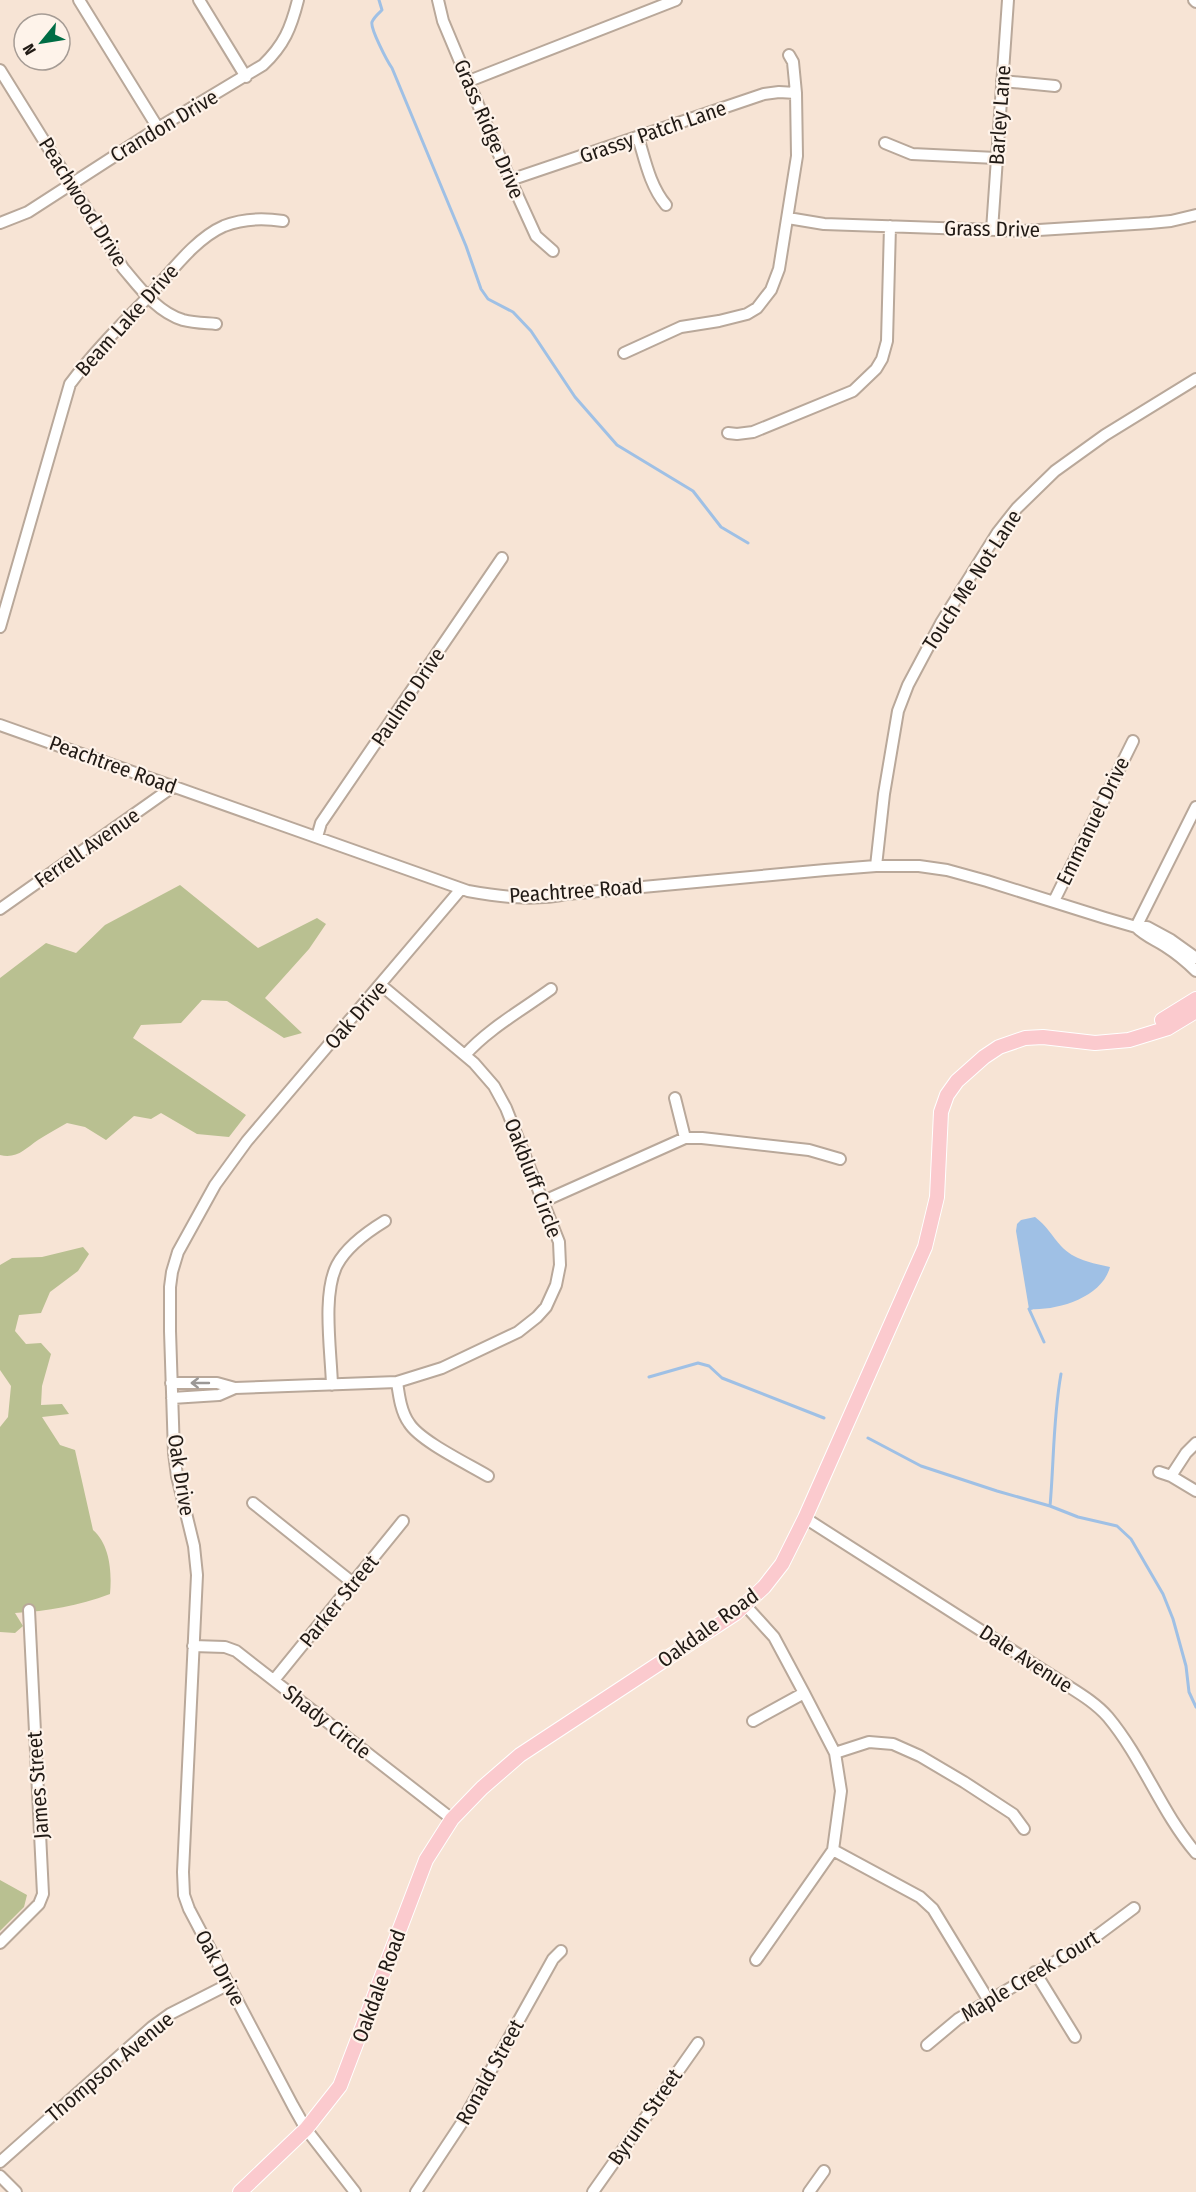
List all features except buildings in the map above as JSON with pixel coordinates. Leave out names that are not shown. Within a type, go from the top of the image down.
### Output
[{"type":"main road","name":"Oakdale Road","points":[[1153,1031],[1163,1020],[1196,999]]},
{"type":"main road","name":"Oakdale Road","points":[[240,2192],[306,2129],[340,2086],[426,1860],[452,1819],[482,1788],[520,1755],[745,1605],[764,1587],[782,1564],[805,1518],[925,1247],[937,1197],[941,1112],[957,1081],[992,1052],[1024,1038],[1043,1037],[1095,1043],[1129,1040],[1168,1028],[1196,1011]]},
{"type":"street","points":[[79,0],[158,128]]},
{"type":"street","points":[[200,0],[246,76]]},
{"type":"street","name":"Crandon Drive","points":[[0,223],[28,212],[158,128],[263,65],[281,46],[298,0]]},
{"type":"street","name":"Grass Ridge Drive","points":[[438,0],[443,21],[510,180],[536,236],[553,251]]},
{"type":"street","points":[[469,81],[676,0]]},
{"type":"street","name":"Barley Lane","points":[[992,230],[1008,0]]},
{"type":"street","points":[[624,353],[681,327],[735,318],[757,308],[776,280],[797,156],[796,93],[793,62],[789,55]]},
{"type":"street","name":"Peachwood Drive","points":[[0,70],[123,268],[148,297],[176,317],[186,321],[216,324]]},
{"type":"street","points":[[1002,81],[1055,86]]},
{"type":"street","name":"Grassy Patch Lane","points":[[510,180],[764,94],[796,93]]},
{"type":"street","points":[[638,137],[652,182],[666,205]]},
{"type":"street","points":[[885,143],[912,154],[996,158]]},
{"type":"street","name":"Grass Drive","points":[[788,218],[824,224],[1023,231],[1172,221],[1196,215]]},
{"type":"street","name":"Beam Lake Drive","points":[[0,627],[70,384],[88,360],[198,244],[222,227],[237,222],[264,218],[283,221]]},
{"type":"street","points":[[728,433],[753,432],[840,397],[864,382],[876,369],[882,359],[887,341],[890,226]]},
{"type":"street","name":"Touch Me Not Lane","points":[[876,866],[898,711],[908,685],[941,623],[998,532],[1017,508],[1055,471],[1105,435],[1196,379]]},
{"type":"street","name":"Paulmo Drive","points":[[317,837],[321,824],[501,558]]},
{"type":"street","name":"Peachtree Road","points":[[0,725],[461,889],[508,898],[552,897],[876,866],[912,865],[947,870],[1136,927],[1147,927],[1196,958]]},
{"type":"street","name":"Emmanuel Drive","points":[[1054,901],[1133,741]]},
{"type":"street","name":"Ferrell Avenue","points":[[0,909],[174,786]]},
{"type":"street","points":[[1136,927],[1196,807]]},
{"type":"street","name":"Oak Drive","points":[[355,2192],[306,2129],[189,1909],[183,1884],[196,1560],[176,1465],[171,1383],[172,1272],[178,1252],[215,1185],[247,1142],[461,889]]},
{"type":"street","name":"Peachtree Road","points":[[1136,927],[1144,935],[1164,945],[1196,970]]},
{"type":"street","name":"Oakbluff Circle","points":[[171,1383],[217,1383],[235,1388],[397,1382],[442,1368],[518,1332],[529,1325],[546,1307],[553,1295],[560,1265],[559,1242],[500,1096],[485,1074],[465,1055],[381,985]]},
{"type":"street","points":[[465,1055],[493,1031],[551,989]]},
{"type":"street","points":[[675,1098],[685,1138]]},
{"type":"street","points":[[544,1201],[685,1138],[809,1150],[840,1159]]},
{"type":"street","points":[[332,1385],[329,1303],[334,1274],[338,1264],[350,1248],[385,1221]]},
{"type":"street","points":[[397,1382],[403,1412],[411,1427],[423,1437],[488,1476]]},
{"type":"street","name":"Oakbluff Circle","points":[[172,1398],[219,1395],[235,1388]]},
{"type":"street","points":[[1171,1476],[1186,1453],[1196,1443]]},
{"type":"street","points":[[1160,1472],[1196,1491]]},
{"type":"street","points":[[253,1503],[353,1583]]},
{"type":"street","name":"Dale Avenue","points":[[805,1518],[1099,1708],[1124,1739],[1172,1822],[1196,1853]]},
{"type":"street","name":"Parker Street","points":[[274,1680],[403,1521]]},
{"type":"street","points":[[745,1605],[774,1637],[835,1753],[841,1791],[832,1850],[756,1960]]},
{"type":"street","name":"James Street","points":[[0,1943],[39,1904],[44,1894],[29,1610]]},
{"type":"street","name":"Shady Circle","points":[[193,1646],[229,1648],[274,1680],[452,1819]]},
{"type":"street","points":[[753,1721],[804,1693]]},
{"type":"street","points":[[835,1753],[868,1742],[893,1744],[920,1756],[964,1782],[1013,1814],[1024,1829]]},
{"type":"street","points":[[832,1850],[920,1897],[933,1909],[989,2001]]},
{"type":"street","name":"Maple Creek Court","points":[[927,2045],[958,2019],[1088,1943],[1134,1908]]},
{"type":"street","name":"Ronald Street","points":[[416,2192],[461,2124],[554,1959],[561,1951]]},
{"type":"street","points":[[1035,1972],[1075,2037]]},
{"type":"street","name":"Thompson Avenue","points":[[0,2162],[152,2027],[170,2014],[229,1984]]},
{"type":"street","name":"Byrum Street","points":[[593,2192],[698,2043]]},
{"type":"street","points":[[809,2192],[824,2171]]},
{"type":"street","points":[[0,2176],[16,2192]]},
{"type":"green space","points":[[180,885],[258,948],[317,918],[326,924],[309,949],[265,998],[302,1033],[284,1038],[227,1001],[202,1000],[181,1023],[141,1025],[133,1038],[246,1115],[229,1137],[197,1134],[161,1113],[151,1119],[134,1116],[106,1140],[85,1127],[67,1123],[20,1152],[11,1156],[0,1155],[0,978],[46,943],[76,953],[105,925]]},
{"type":"green space","points":[[83,1247],[89,1254],[78,1271],[50,1292],[41,1313],[19,1315],[15,1331],[26,1344],[41,1343],[51,1354],[42,1386],[41,1405],[62,1404],[69,1414],[42,1417],[60,1445],[75,1450],[93,1530],[103,1543],[109,1559],[110,1594],[63,1607],[15,1613],[23,1626],[15,1633],[0,1632],[0,1427],[8,1417],[11,1386],[0,1370],[0,1265],[12,1258],[42,1257]]},
{"type":"green space","points":[[0,1880],[27,1895],[24,1907],[0,1931]]},
{"type":"water","points":[[1035,1217],[1072,1255],[1110,1267],[1098,1287],[1064,1305],[1029,1309],[1016,1231],[1017,1224],[1021,1220]]},
{"type":"waterway","points":[[379,0],[382,10],[372,22],[374,31],[392,68],[466,246],[481,289],[488,299],[513,312],[531,331],[575,397],[617,445],[693,491],[721,527],[748,543]]},
{"type":"waterway","points":[[1032,1308],[1029,1309],[1044,1342]]},
{"type":"waterway","points":[[649,1377],[698,1363],[709,1366],[722,1378],[824,1418]]},
{"type":"waterway","points":[[1061,1374],[1055,1424],[1050,1506],[1078,1517],[1117,1526],[1131,1539],[1163,1594],[1173,1619],[1186,1666],[1189,1692],[1196,1707]]},
{"type":"waterway","points":[[868,1438],[921,1466],[1050,1506]]}]
